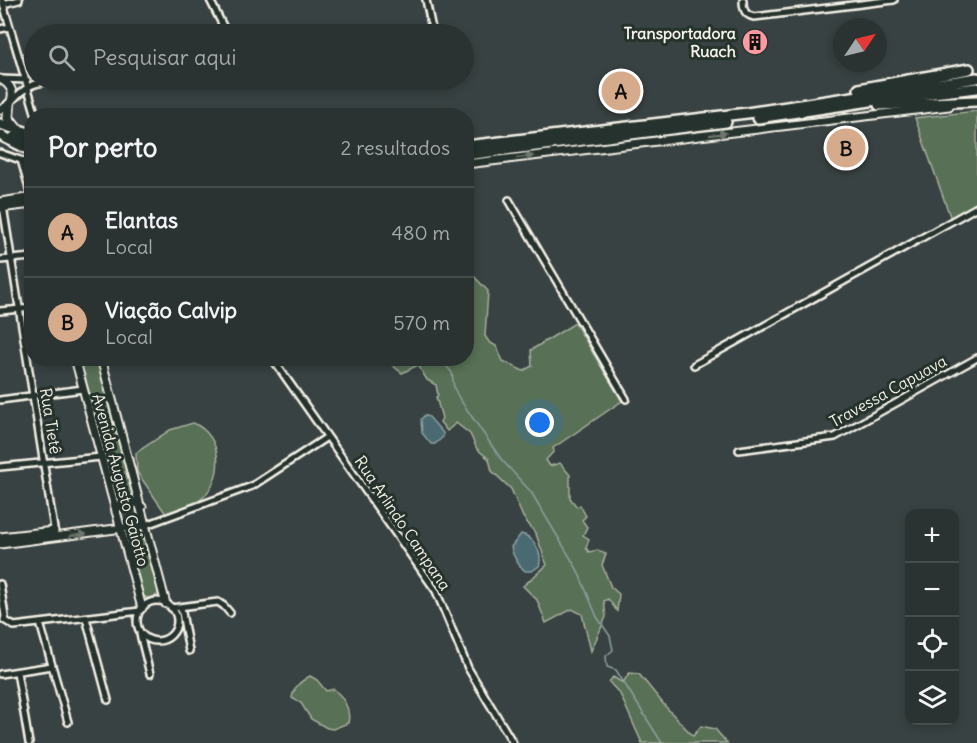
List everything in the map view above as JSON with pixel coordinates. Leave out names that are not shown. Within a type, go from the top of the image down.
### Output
[{"type":"highway","points":[[795,105],[856,90],[973,69]]},
{"type":"highway","points":[[474,145],[747,114],[977,78]]},
{"type":"highway","points":[[474,154],[977,88]]},
{"type":"highway","points":[[838,106],[977,101]]},
{"type":"highway","points":[[11,103],[8,118],[19,130]]},
{"type":"highway","points":[[0,124],[24,132]]},
{"type":"highway","points":[[0,134],[24,141]]},
{"type":"highway","points":[[0,134],[24,147]]},
{"type":"street","points":[[19,0],[3,2],[24,76]]},
{"type":"street","points":[[210,0],[222,24]]},
{"type":"street","points":[[426,0],[431,24]]},
{"type":"street","points":[[743,0],[745,12],[754,17],[894,0]]},
{"type":"street","points":[[821,8],[822,0]]},
{"type":"street","points":[[0,29],[10,27]]},
{"type":"street","points":[[0,79],[24,83]]},
{"type":"street","points":[[0,79],[7,83],[12,91],[11,103]]},
{"type":"street","points":[[0,110],[11,103],[24,86]]},
{"type":"street","points":[[28,90],[34,108]]},
{"type":"street","points":[[474,163],[977,101]]},
{"type":"street","points":[[0,153],[24,161]]},
{"type":"street","points":[[21,160],[24,169]]},
{"type":"street","points":[[1,205],[24,199]]},
{"type":"street","points":[[509,200],[626,399]]},
{"type":"street","points":[[1,205],[24,204]]},
{"type":"street","name":"Rua Tietê","points":[[1,205],[24,336]]},
{"type":"street","points":[[694,365],[977,207]]},
{"type":"street","points":[[0,260],[24,258]]},
{"type":"street","points":[[0,311],[24,309]]},
{"type":"street","name":"Travessa Capuava","points":[[739,450],[835,437],[977,358]]},
{"type":"street","name":"Rua Tietê","points":[[29,366],[54,534]]},
{"type":"street","name":"Avenida Augusto Gaiotto","points":[[77,366],[116,512],[117,530],[141,609]]},
{"type":"street","name":"Avenida Augusto Gaiotto","points":[[103,366],[169,606]]},
{"type":"street","name":"Rua Arlindo Campana","points":[[278,366],[438,595],[468,668],[513,743]]},
{"type":"street","points":[[0,400],[83,389]]},
{"type":"street","points":[[0,537],[117,530],[146,525],[252,486],[327,437]]},
{"type":"street","points":[[0,467],[101,457]]},
{"type":"street","points":[[116,512],[121,504],[129,501],[142,507]]},
{"type":"street","points":[[0,544],[54,534]]},
{"type":"street","points":[[0,584],[5,616],[2,621],[14,626],[141,609],[153,602],[181,607],[218,602],[230,613]]},
{"type":"street","points":[[139,629],[144,637],[150,640],[163,640],[169,637],[177,620],[169,606]]},
{"type":"street","points":[[181,607],[189,651]]},
{"type":"street","points":[[141,609],[137,619],[150,674]]},
{"type":"street","points":[[86,618],[108,700]]},
{"type":"street","points":[[40,623],[68,722]]},
{"type":"street","points":[[0,674],[52,666]]},
{"type":"street","points":[[17,672],[29,743]]},
{"type":"green space","points":[[977,111],[977,204],[951,219],[915,118]]},
{"type":"green space","points":[[474,276],[488,291],[485,336],[496,346],[503,361],[523,371],[532,366],[531,350],[575,323],[622,401],[553,448],[554,451],[546,460],[550,466],[560,463],[570,475],[570,498],[577,507],[580,505],[586,516],[582,520],[587,527],[583,535],[589,539],[586,548],[589,552],[598,550],[606,554],[602,565],[611,587],[619,594],[617,611],[608,599],[604,601],[606,617],[591,651],[582,614],[572,609],[546,623],[537,600],[523,586],[547,565],[536,534],[523,517],[511,489],[492,471],[489,459],[477,449],[470,434],[456,423],[447,431],[440,422],[442,418],[436,397],[438,395],[436,385],[427,380],[419,366],[474,366]]},
{"type":"green space","points":[[79,366],[99,366],[135,498],[123,499],[116,504]]},
{"type":"green space","points":[[393,366],[416,366],[402,373]]},
{"type":"green space","points":[[193,423],[211,438],[215,448],[217,470],[214,481],[197,502],[166,514],[137,472],[136,453],[170,430]]},
{"type":"green space","points":[[133,532],[141,533],[145,537],[159,589],[158,594],[152,598],[142,594],[127,540],[128,535]]},
{"type":"green space","points":[[629,673],[639,674],[693,736],[701,726],[715,729],[727,743],[642,743],[620,694],[609,682],[613,677],[623,683]]},
{"type":"green space","points":[[310,676],[317,680],[326,691],[334,689],[341,696],[348,709],[348,723],[333,729],[327,728],[311,719],[301,703],[292,698],[298,685]]},
{"type":"water","points":[[425,415],[443,433],[443,437],[435,444],[431,444],[422,433],[421,419]]},
{"type":"water","points":[[521,534],[530,538],[540,556],[539,566],[532,571],[522,569],[511,547]]},
{"type":"waterway","points":[[446,366],[452,373],[454,388],[459,398],[501,459],[531,492],[577,569],[597,617],[610,636],[613,650],[606,656],[607,667],[616,670],[662,743]]},
{"type":"place","name":"Transportadora Ruach","points":[[755,42]]},
{"type":"place","name":"Elantas","points":[[621,91]]},
{"type":"place","name":"Viação Calvip","points":[[846,148]]}]
